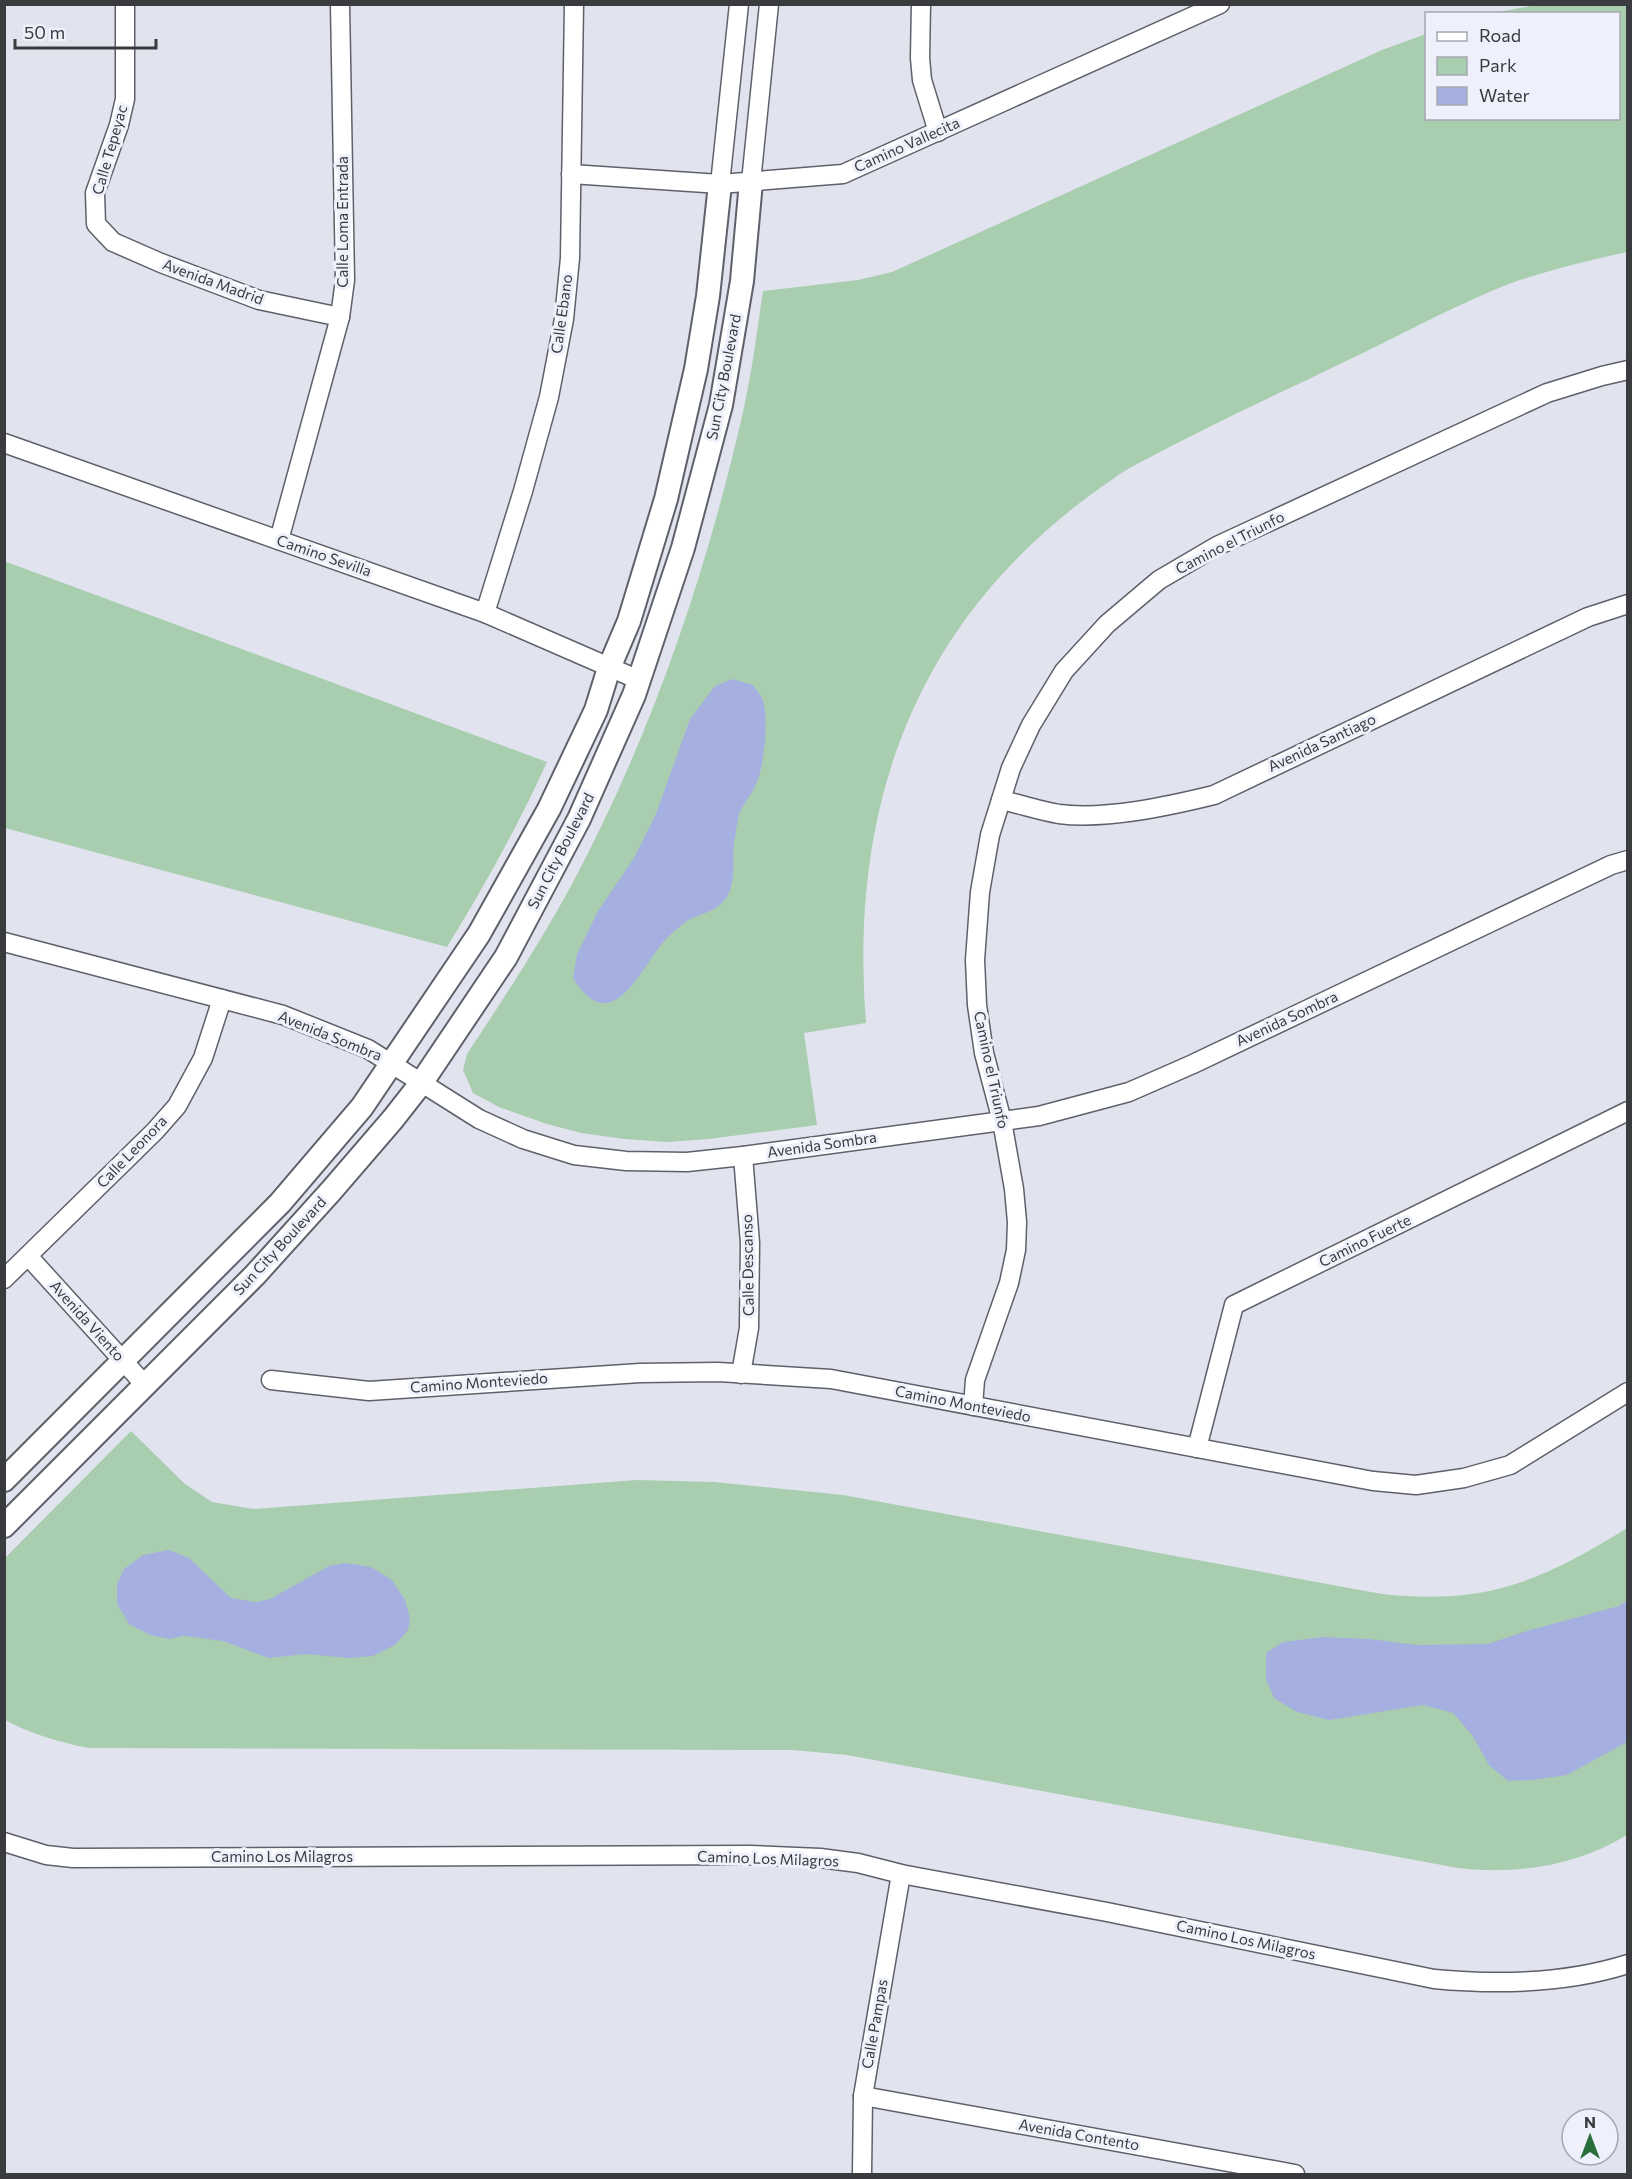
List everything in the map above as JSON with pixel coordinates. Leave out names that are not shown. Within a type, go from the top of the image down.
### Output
[{"type":"street","name":"Calle Tepeyac","points":[[96,224],[95,193],[119,125],[125,99],[125,4]]},
{"type":"street","name":"Calle Loma Entrada","points":[[279,540],[340,317],[345,280],[340,4]]},
{"type":"street","name":"Calle Ebano","points":[[485,613],[549,397],[564,319],[570,258],[573,4]]},
{"type":"street","name":"Sun City Boulevard","points":[[4,1480],[280,1203],[362,1107],[479,933],[549,809],[596,710],[609,668],[629,621],[666,499],[696,369],[708,296],[739,4]]},
{"type":"street","name":"Sun City Boulevard","points":[[4,1526],[255,1275],[393,1119],[422,1082],[511,947],[579,819],[639,680],[683,548],[721,405],[742,281],[769,4]]},
{"type":"street","points":[[921,4],[922,80],[938,132]]},
{"type":"street","name":"Camino Vallecita","points":[[571,174],[720,184],[843,174],[1220,4]]},
{"type":"street","name":"Avenida Madrid","points":[[96,224],[113,242],[171,267],[259,300],[340,317]]},
{"type":"street","name":"Camino el Triunfo","points":[[973,1406],[975,1380],[998,1321],[1017,1250],[1014,1189],[1002,1121],[984,1053],[977,1005],[975,960],[980,892],[990,835],[1011,768],[1031,725],[1065,671],[1107,624],[1159,580],[1217,546],[1548,393],[1628,370]]},
{"type":"street","name":"Camino Sevilla","points":[[4,443],[485,613],[639,680]]},
{"type":"street","name":"Avenida Santiago","points":[[1001,800],[1060,814],[1098,814],[1159,808],[1214,795],[1588,617],[1628,604]]},
{"type":"street","name":"Avenida Sombra","points":[[4,942],[292,1019],[368,1049],[479,1119],[523,1139],[574,1155],[626,1161],[687,1162],[1039,1116],[1129,1092],[1193,1064],[1611,865],[1628,860]]},
{"type":"street","name":"Calle Leonora","points":[[4,1279],[155,1131],[177,1106],[203,1058],[222,999]]},
{"type":"street","name":"Camino Fuerte","points":[[1197,1448],[1234,1305],[1628,1111]]},
{"type":"street","name":"Calle Descanso","points":[[741,1374],[748,1328],[750,1243],[742,1156]]},
{"type":"street","name":"Avenida Viento","points":[[28,1256],[145,1385]]},
{"type":"street","name":"Camino Monteviedo","points":[[271,1380],[369,1391],[640,1373],[741,1374],[831,1379],[1373,1481],[1416,1485],[1464,1478],[1510,1465],[1628,1392]]},
{"type":"street","name":"Camino Los Milagros","points":[[4,1842],[46,1855],[74,1858],[750,1855],[820,1858],[858,1863],[901,1874],[1107,1912],[1434,1979],[1479,1983],[1537,1981],[1572,1977],[1628,1964]]},
{"type":"street","name":"Calle Pampas","points":[[862,2175],[862,2096],[901,1874]]},
{"type":"street","name":"Avenida Contento","points":[[862,2096],[1295,2175]]},
{"type":"green space","points":[[1535,5],[1627,5],[1627,252],[1544,273],[1484,294],[1216,423],[1124,471],[1047,530],[991,587],[946,648],[911,715],[886,785],[870,861],[864,940],[866,1023],[804,1033],[817,1125],[709,1139],[667,1142],[624,1139],[581,1133],[547,1124],[499,1107],[473,1093],[463,1070],[467,1054],[534,949],[601,828],[651,713],[673,654],[712,534],[728,473],[746,397],[763,291],[858,280],[892,272],[1382,50],[1425,34],[1425,120],[1620,120],[1620,12],[1499,12]]},
{"type":"green space","points":[[4,561],[547,762],[500,856],[447,947],[5,828]]},
{"type":"green space","points":[[131,1431],[185,1484],[212,1502],[253,1509],[637,1480],[714,1482],[843,1495],[1382,1594],[1419,1597],[1482,1592],[1539,1576],[1567,1563],[1627,1528],[1627,1835],[1608,1846],[1546,1866],[1480,1870],[1458,1868],[847,1755],[793,1750],[88,1748],[66,1743],[5,1720],[5,1558]]},
{"type":"water","points":[[733,679],[753,685],[760,695],[765,709],[766,730],[760,774],[738,820],[731,888],[725,900],[716,908],[690,919],[669,936],[627,991],[615,1000],[602,1003],[588,996],[573,978],[577,954],[598,911],[634,858],[656,814],[690,719],[715,686]]},
{"type":"water","points":[[169,1550],[189,1558],[231,1598],[256,1602],[270,1599],[329,1566],[345,1563],[371,1567],[392,1580],[405,1600],[410,1618],[408,1630],[395,1645],[373,1656],[348,1658],[306,1654],[269,1658],[223,1641],[184,1636],[169,1639],[150,1635],[129,1624],[117,1604],[117,1584],[124,1569],[143,1555]]},
{"type":"water","points":[[1627,1600],[1627,1742],[1567,1775],[1508,1781],[1489,1765],[1472,1735],[1453,1713],[1423,1705],[1329,1720],[1297,1712],[1274,1698],[1266,1679],[1266,1653],[1283,1642],[1323,1637],[1369,1639],[1418,1645],[1488,1644],[1619,1606]]}]
